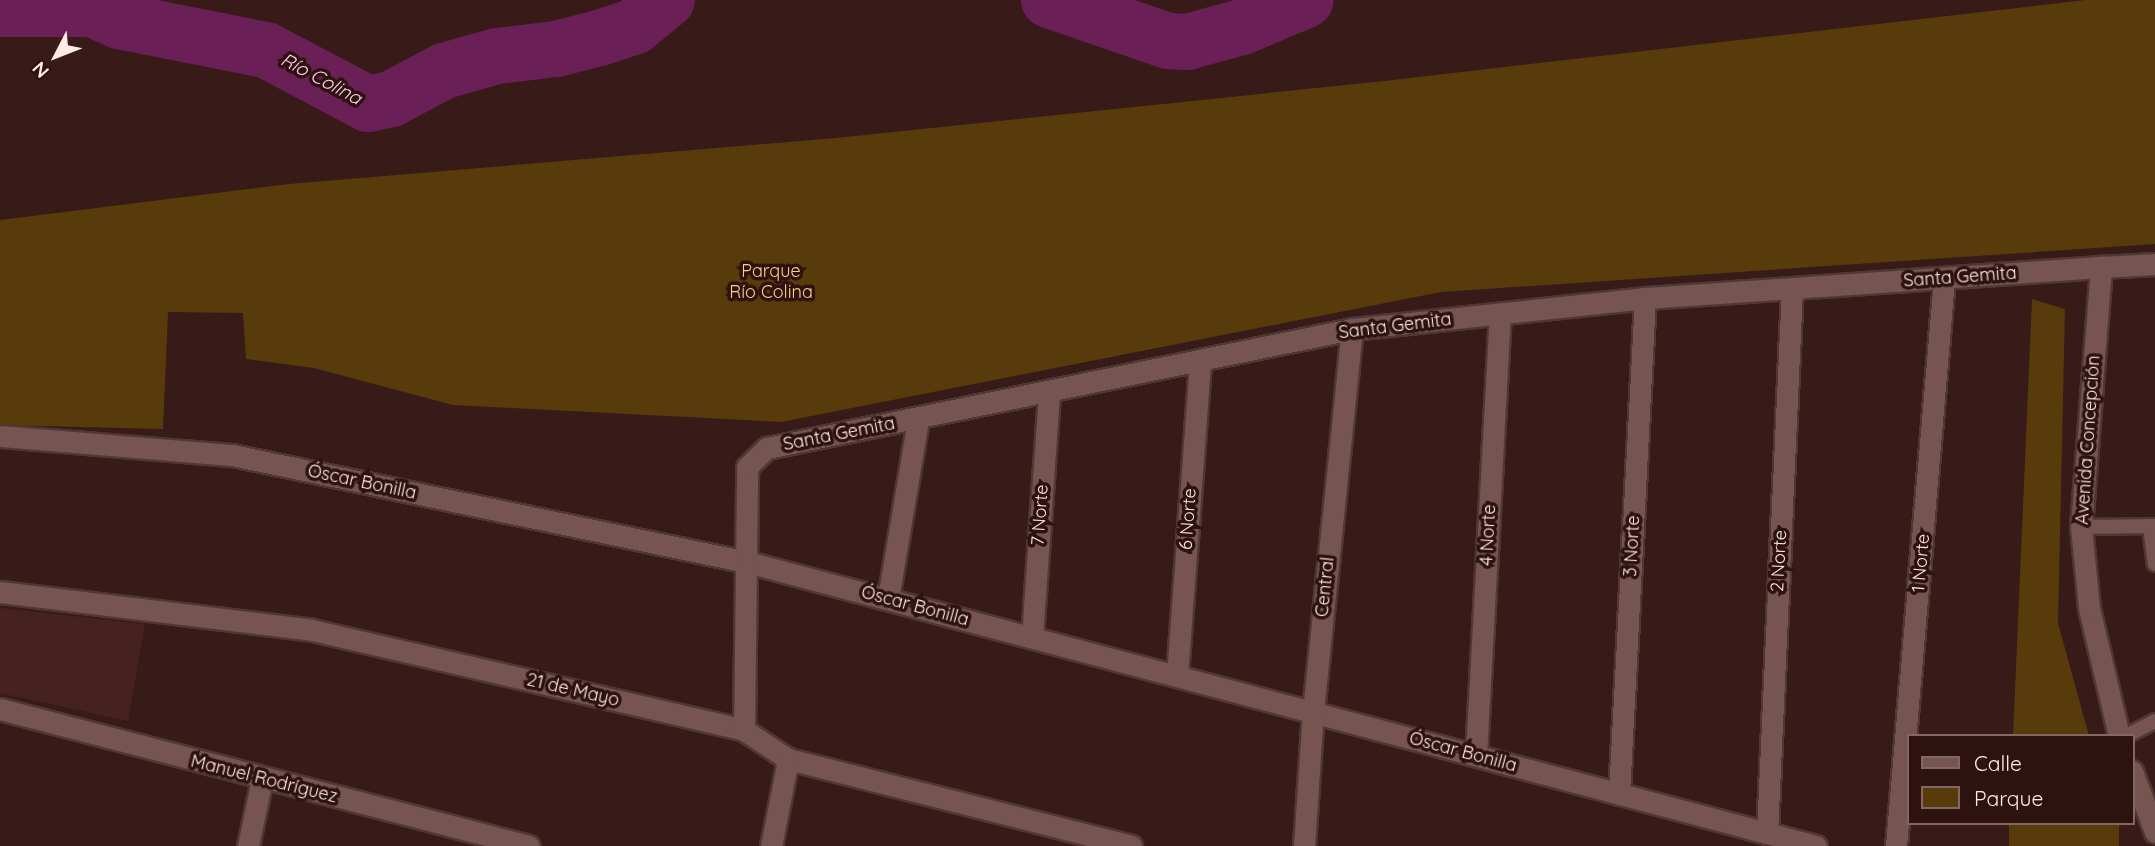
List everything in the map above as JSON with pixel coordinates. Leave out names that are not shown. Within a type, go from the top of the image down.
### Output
[{"type":"street","name":"Santa Gemita","points":[[744,730],[747,467],[766,448],[1200,363],[1352,329],[1645,298],[2155,264]]},
{"type":"street","name":"Avenida Concepción","points":[[2101,267],[2081,527],[2090,608],[2119,734]]},
{"type":"street","name":"1 Norte","points":[[1896,846],[1944,279]]},
{"type":"street","name":"2 Norte","points":[[1767,833],[1792,289]]},
{"type":"street","name":"3 Norte","points":[[1619,794],[1645,298]]},
{"type":"street","name":"4 Norte","points":[[1476,755],[1500,314]]},
{"type":"street","name":"Central","points":[[1304,846],[1312,712],[1352,329]]},
{"type":"street","name":"6 Norte","points":[[1177,676],[1200,363]]},
{"type":"street","name":"7 Norte","points":[[1032,637],[1049,393]]},
{"type":"street","points":[[888,599],[918,418]]},
{"type":"street","name":"Óscar Bonilla","points":[[0,436],[232,455],[747,562],[1816,846]]},
{"type":"street","name":"21 de Mayo","points":[[0,592],[312,630],[744,730],[788,759],[1131,846]]},
{"type":"street","name":"Manuel Rodríguez","points":[[0,709],[529,846]]},
{"type":"street","points":[[771,846],[788,759]]},
{"type":"street","points":[[2134,776],[2155,832]]},
{"type":"street","points":[[248,846],[262,779]]},
{"type":"lane","points":[[2081,527],[2152,526],[2155,564]]},
{"type":"lane","points":[[2130,734],[2155,721]]},
{"type":"shaded area","points":[[0,608],[145,624],[128,721],[0,693]]},
{"type":"green space","name":"Parque Río Colina","points":[[2086,0],[2155,0],[2155,244],[1441,292],[781,422],[453,405],[314,368],[246,359],[243,313],[168,312],[163,429],[0,425],[0,220],[289,184],[836,138],[1384,81]]},
{"type":"green space","points":[[2032,299],[2065,309],[2058,623],[2088,734],[2013,734]]},
{"type":"green space","points":[[2009,825],[2119,825],[2119,846],[2009,846]]},
{"type":"waterway","name":"Río Colina","points":[[0,9],[92,9],[119,21],[266,50],[368,104],[391,99],[444,71],[497,56],[556,49],[635,26],[667,0]]},
{"type":"waterway","name":"Río Colina","points":[[1049,0],[1168,41],[1187,42],[1242,27],[1306,0]]}]
